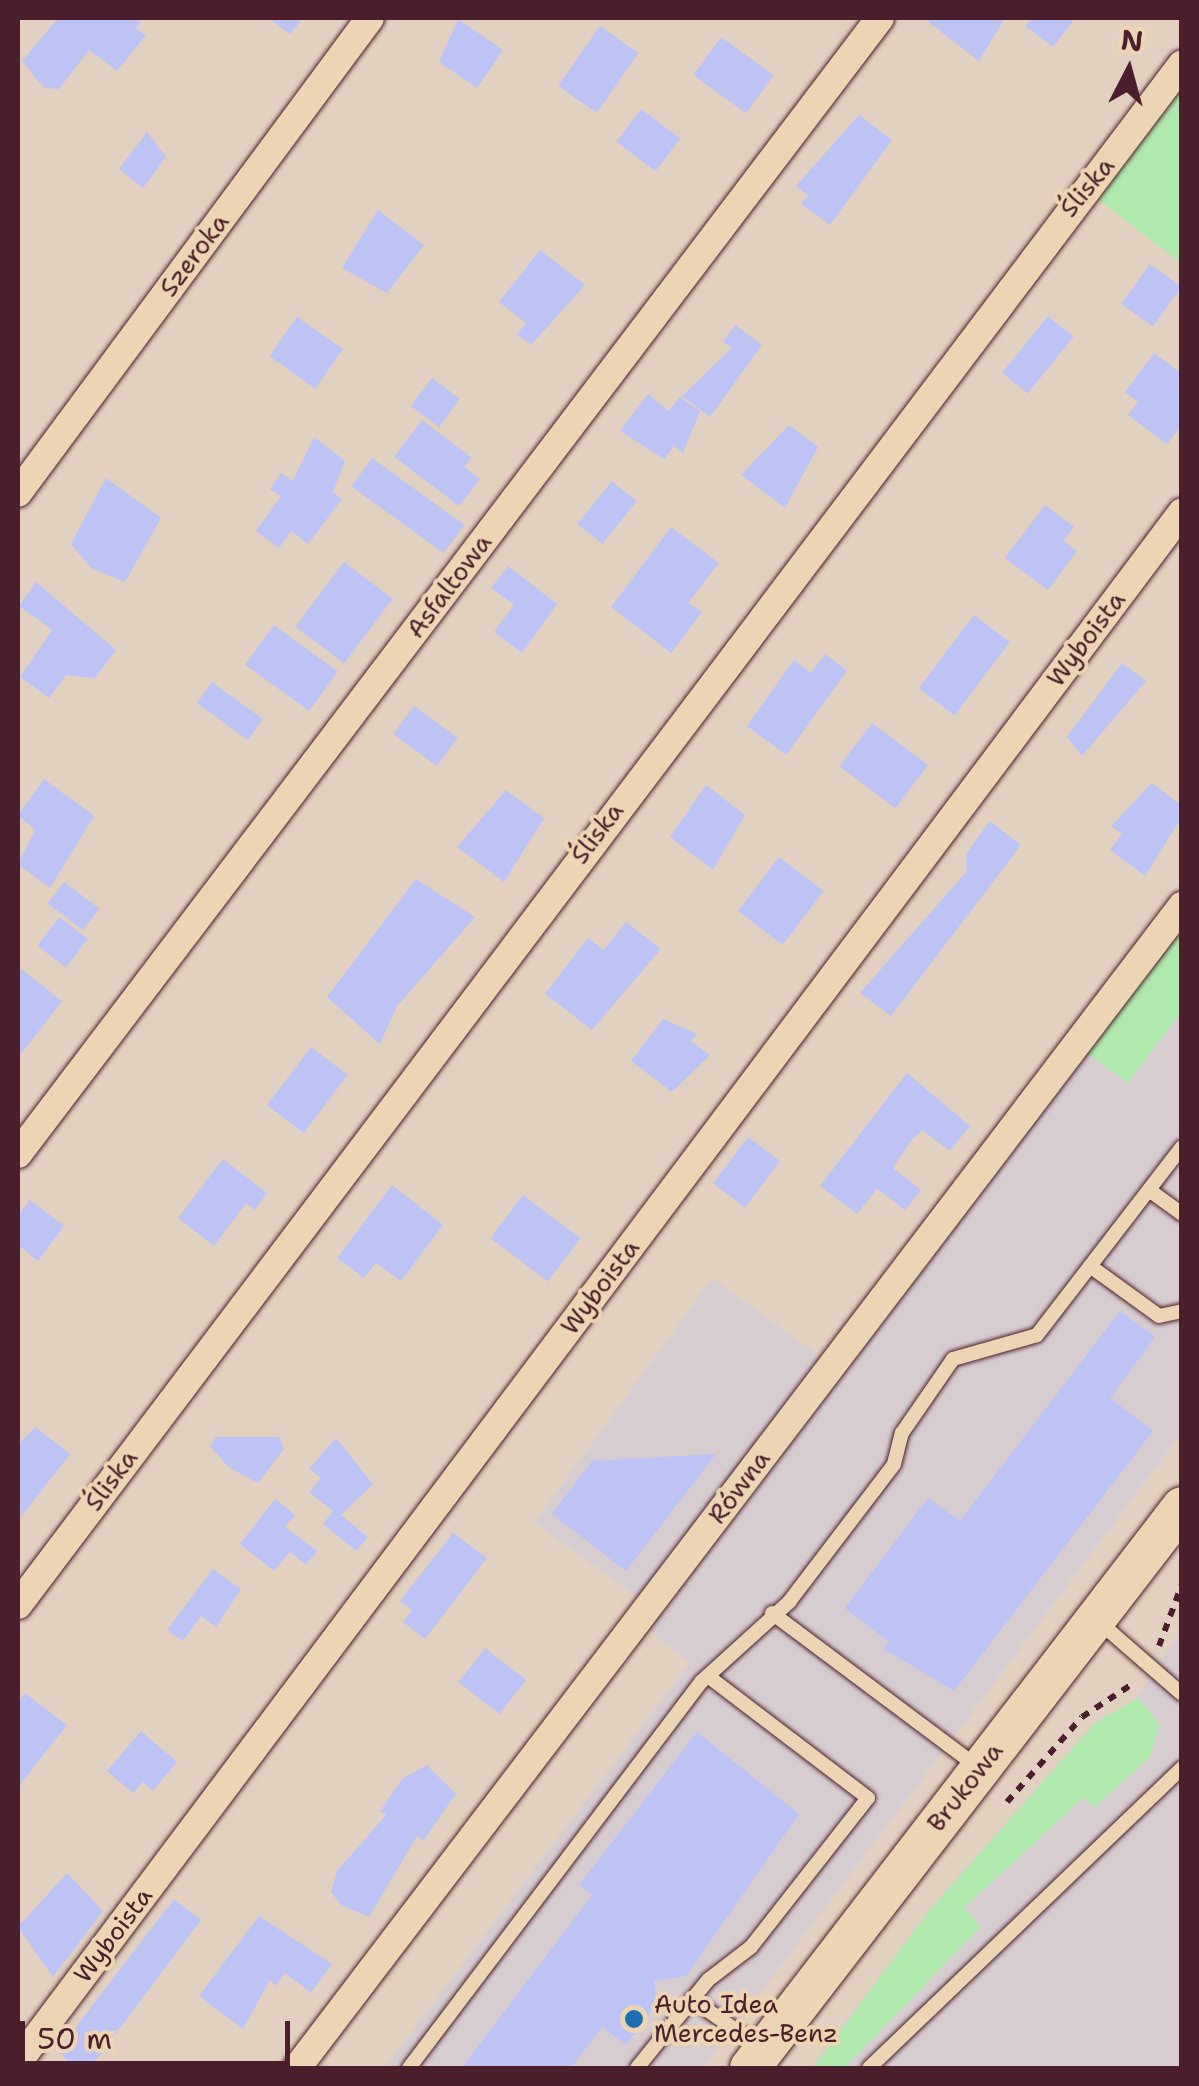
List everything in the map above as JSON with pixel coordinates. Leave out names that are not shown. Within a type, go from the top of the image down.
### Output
[{"type":"street","name":"Szeroka","points":[[18,493],[370,18]]},
{"type":"street","name":"Asfaltowa","points":[[18,1154],[880,18]]},
{"type":"street","name":"Śliska","points":[[18,1605],[1182,64]]},
{"type":"street","name":"Wyboista","points":[[18,2062],[1182,512]]},
{"type":"street","name":"Równa","points":[[297,2068],[1182,906]]},
{"type":"street","name":"Brukowa","points":[[757,2059],[1182,1507]]},
{"type":"lane","points":[[409,2068],[708,1676],[772,1612],[894,1464],[902,1433],[953,1359],[1037,1335],[1182,1148]]},
{"type":"lane","points":[[1149,1190],[1182,1214]]},
{"type":"lane","points":[[1090,1266],[1159,1316],[1182,1311]]},
{"type":"lane","points":[[772,1612],[980,1769]]},
{"type":"lane","points":[[1098,1620],[1182,1694]]},
{"type":"lane","points":[[637,2068],[692,1999],[750,1947],[868,1798],[708,1676]]},
{"type":"lane","points":[[869,2068],[1182,1768]]},
{"type":"lane","points":[[692,1999],[757,2059]]},
{"type":"path","points":[[1164,1645],[1182,1584]]},
{"type":"shaded area","points":[[1181,1012],[1181,1434],[909,1797],[703,2068],[384,2068],[690,1662],[650,1632],[1087,1053],[1128,1083]]},
{"type":"shaded area","points":[[712,1278],[820,1356],[642,1600],[534,1522]]},
{"type":"shaded area","points":[[1181,1631],[1181,2068],[811,2068],[927,1912],[1095,1722],[1135,1700]]},
{"type":"green space","points":[[1182,90],[1181,263],[1098,199]]},
{"type":"green space","points":[[1181,927],[1181,1012],[1128,1083],[1087,1053]]},
{"type":"green space","points":[[1138,1698],[1160,1724],[1150,1757],[1094,1808],[1084,1797],[964,1908],[981,1927],[844,2068],[813,2068],[928,1912],[1095,1723]]},
{"type":"building","points":[[58,18],[143,18],[136,28],[146,35],[117,71],[89,50],[59,89],[44,88],[22,61]]},
{"type":"building","points":[[268,18],[303,18],[290,34]]},
{"type":"building","points":[[930,18],[1005,18],[979,61],[927,21]]},
{"type":"building","points":[[1032,18],[1075,18],[1053,47],[1025,26]]},
{"type":"building","points":[[458,19],[503,50],[477,88],[439,62]]},
{"type":"building","points":[[600,26],[639,53],[597,113],[558,86]]},
{"type":"building","points":[[721,37],[774,75],[746,113],[693,75]]},
{"type":"building","points":[[641,109],[680,138],[655,171],[616,142]]},
{"type":"building","points":[[859,115],[892,140],[830,225],[801,204],[808,195],[796,186]]},
{"type":"building","points":[[147,132],[166,157],[143,188],[119,169]]},
{"type":"building","points":[[378,210],[424,245],[387,293],[342,268]]},
{"type":"building","points":[[540,250],[585,285],[531,345],[517,334],[526,323],[499,302]]},
{"type":"building","points":[[1150,264],[1182,287],[1153,327],[1121,304]]},
{"type":"building","points":[[1048,316],[1074,337],[1028,393],[1002,373]]},
{"type":"building","points":[[297,317],[343,349],[315,388],[269,356]]},
{"type":"building","points":[[735,325],[762,345],[710,417],[682,396],[732,348],[723,342]]},
{"type":"building","points":[[1154,353],[1182,374],[1182,425],[1167,444],[1128,415],[1138,402],[1125,392]]},
{"type":"building","points":[[432,378],[460,399],[439,427],[411,406]]},
{"type":"building","points":[[648,394],[669,411],[680,397],[700,411],[683,453],[674,446],[664,459],[620,431]]},
{"type":"building","points":[[422,420],[472,458],[464,467],[480,479],[459,506],[394,457]]},
{"type":"building","points":[[789,425],[818,447],[785,508],[741,475]]},
{"type":"building","points":[[314,437],[345,461],[333,492],[342,499],[308,544],[291,531],[279,548],[256,531],[281,496],[270,489],[281,473],[293,481]]},
{"type":"building","points":[[372,458],[464,525],[444,553],[351,486]]},
{"type":"building","points":[[106,478],[161,518],[125,582],[91,568],[71,544]]},
{"type":"building","points":[[612,481],[637,501],[602,544],[577,524]]},
{"type":"building","points":[[1045,505],[1074,527],[1063,541],[1077,551],[1048,590],[1005,558]]},
{"type":"building","points":[[671,527],[719,563],[688,603],[702,612],[671,653],[611,607]]},
{"type":"building","points":[[344,562],[393,599],[344,663],[295,627]]},
{"type":"building","points":[[508,566],[557,604],[522,653],[494,632],[514,605],[491,588]]},
{"type":"building","points":[[36,582],[116,650],[95,678],[66,675],[49,698],[20,677],[52,630],[19,606]]},
{"type":"building","points":[[974,615],[1010,642],[955,716],[919,688]]},
{"type":"building","points":[[274,625],[338,671],[309,711],[245,665]]},
{"type":"building","points":[[825,654],[847,671],[786,755],[747,726],[794,660],[811,673]]},
{"type":"building","points":[[1122,663],[1146,681],[1082,756],[1067,737]]},
{"type":"building","points":[[212,682],[263,719],[248,740],[197,703]]},
{"type":"building","points":[[414,706],[458,738],[437,766],[393,734]]},
{"type":"building","points":[[872,723],[928,765],[895,808],[840,766]]},
{"type":"building","points":[[44,779],[94,816],[50,888],[18,864],[35,830],[18,815]]},
{"type":"building","points":[[1152,783],[1182,806],[1182,817],[1145,876],[1110,850],[1122,834],[1111,826]]},
{"type":"building","points":[[706,785],[745,815],[713,870],[670,837]]},
{"type":"building","points":[[506,790],[544,818],[504,882],[457,847]]},
{"type":"building","points":[[990,821],[1021,845],[891,1016],[860,993],[967,871],[966,854]]},
{"type":"building","points":[[779,857],[824,891],[783,945],[738,911]]},
{"type":"building","points":[[416,879],[475,917],[397,1006],[380,1044],[327,997]]},
{"type":"building","points":[[64,882],[99,908],[83,930],[48,904]]},
{"type":"building","points":[[59,917],[88,939],[66,967],[37,946]]},
{"type":"building","points":[[626,922],[661,949],[592,1030],[545,994],[588,938],[604,950]]},
{"type":"building","points":[[21,969],[62,1001],[18,1058],[18,973]]},
{"type":"building","points":[[663,1019],[697,1034],[691,1041],[710,1055],[672,1092],[631,1061]]},
{"type":"building","points":[[311,1047],[348,1075],[304,1133],[267,1105]]},
{"type":"building","points":[[907,1073],[970,1126],[950,1151],[922,1130],[910,1142],[893,1168],[921,1190],[905,1210],[877,1189],[857,1214],[820,1186]]},
{"type":"building","points":[[748,1137],[780,1161],[745,1207],[713,1183]]},
{"type":"building","points":[[223,1159],[267,1193],[255,1210],[246,1203],[214,1246],[178,1218]]},
{"type":"building","points":[[392,1185],[443,1225],[401,1281],[376,1263],[364,1278],[337,1258]]},
{"type":"building","points":[[523,1195],[581,1238],[548,1281],[491,1238]]},
{"type":"building","points":[[30,1200],[64,1226],[38,1261],[18,1245],[18,1216]]},
{"type":"building","points":[[1120,1311],[1155,1337],[1110,1398],[1153,1431],[954,1691],[884,1649],[889,1642],[845,1608],[928,1498],[960,1521]]},
{"type":"building","points":[[35,1427],[70,1454],[21,1517],[18,1445]]},
{"type":"building","points":[[216,1437],[279,1437],[284,1449],[258,1483],[228,1467],[210,1446]]},
{"type":"building","points":[[336,1438],[373,1484],[341,1515],[368,1537],[356,1551],[323,1524],[333,1511],[309,1492],[321,1478],[309,1469]]},
{"type":"building","points":[[716,1454],[626,1571],[552,1514],[592,1461]]},
{"type":"building","points":[[275,1499],[295,1515],[285,1527],[317,1551],[306,1565],[290,1552],[274,1571],[240,1544]]},
{"type":"building","points":[[453,1533],[487,1558],[425,1639],[403,1622],[412,1610],[400,1601]]},
{"type":"building","points":[[213,1569],[241,1589],[216,1627],[201,1616],[183,1641],[167,1630]]},
{"type":"building","points":[[485,1648],[526,1680],[500,1714],[459,1682]]},
{"type":"building","points":[[25,1693],[67,1725],[18,1787],[18,1702]]},
{"type":"building","points":[[141,1731],[177,1762],[153,1791],[143,1782],[133,1793],[107,1771]]},
{"type":"building","points":[[697,1732],[799,1814],[686,1976],[654,1981],[657,2004],[626,2045],[602,2027],[571,2068],[462,2068],[592,1895],[579,1885]]},
{"type":"building","points":[[427,1765],[456,1794],[423,1841],[417,1836],[369,1917],[341,1905],[331,1892],[337,1871],[386,1815],[380,1811],[402,1779]]},
{"type":"building","points":[[67,1873],[103,1911],[53,1977],[18,1927]]},
{"type":"building","points":[[174,1899],[201,1920],[90,2068],[74,2068],[58,2050]]},
{"type":"building","points":[[259,1916],[332,1964],[311,1993],[285,1973],[276,1986],[270,1980],[243,2029],[199,1996]]},
{"type":"place","name":"Auto Idea Mercedes-Benz","points":[[634,2019]]}]
